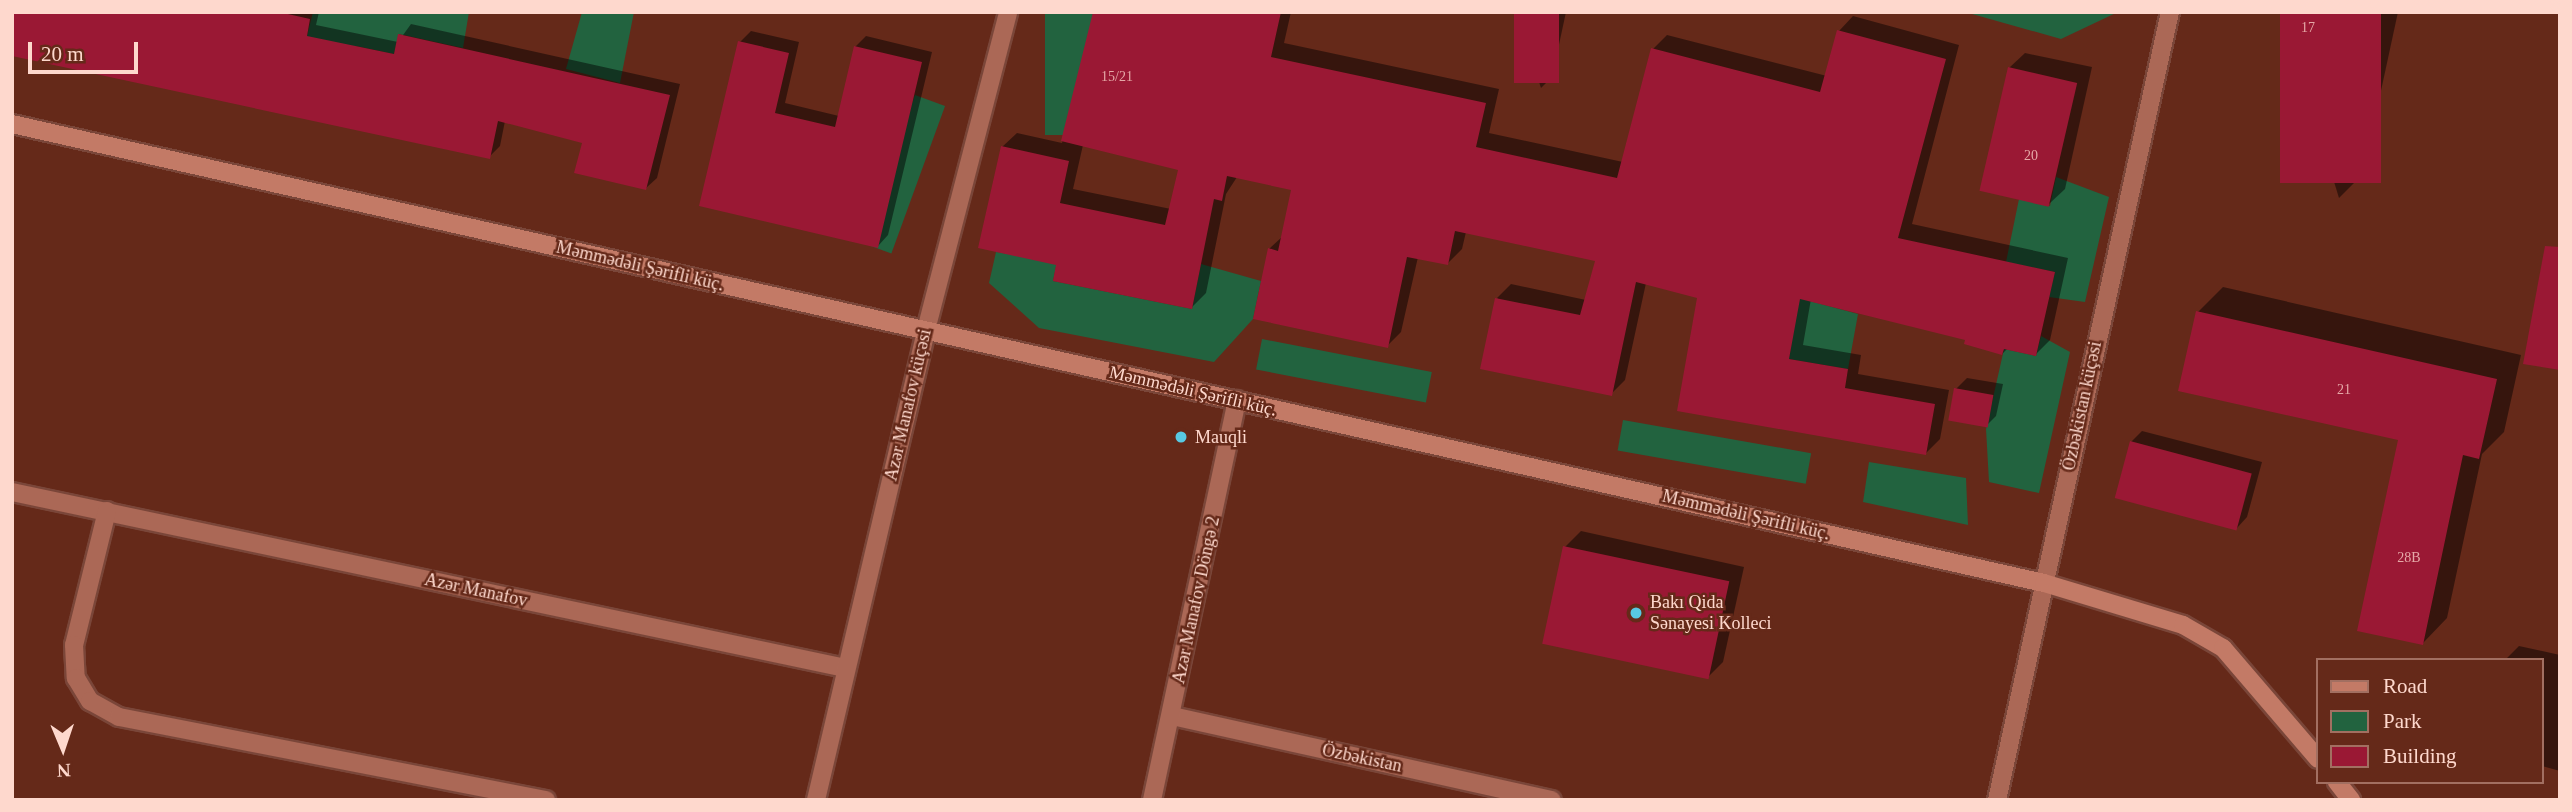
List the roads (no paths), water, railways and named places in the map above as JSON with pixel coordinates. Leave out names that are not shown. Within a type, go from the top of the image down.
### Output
[{"type":"street","name":"Azər Manafov küçəsi","points":[[816,800],[926,330],[1008,12]]},
{"type":"street","name":"Özbəkistan küçəsi","points":[[1997,800],[2170,12]]},
{"type":"street","name":"Məmmədəli Şərifli küç.","points":[[12,124],[2044,583],[2183,625],[2223,648],[2316,757]]},
{"type":"street","name":"Azər Manafov Döngə 2","points":[[1152,800],[1172,716],[1237,400]]},
{"type":"street","name":"Azər Manafov","points":[[12,492],[845,668]]},
{"type":"street","points":[[107,511],[74,645],[76,678],[90,701],[119,717],[546,800]]},
{"type":"street","name":"Özbəkistan","points":[[1172,716],[1552,800]]},
{"type":"street","points":[[2339,784],[2351,800]]},
{"type":"place","name":"Mauqli","points":[[1181,437]]},
{"type":"place","name":"Bakı Qida Sənayesi Kolleci","points":[[1636,613]]}]
